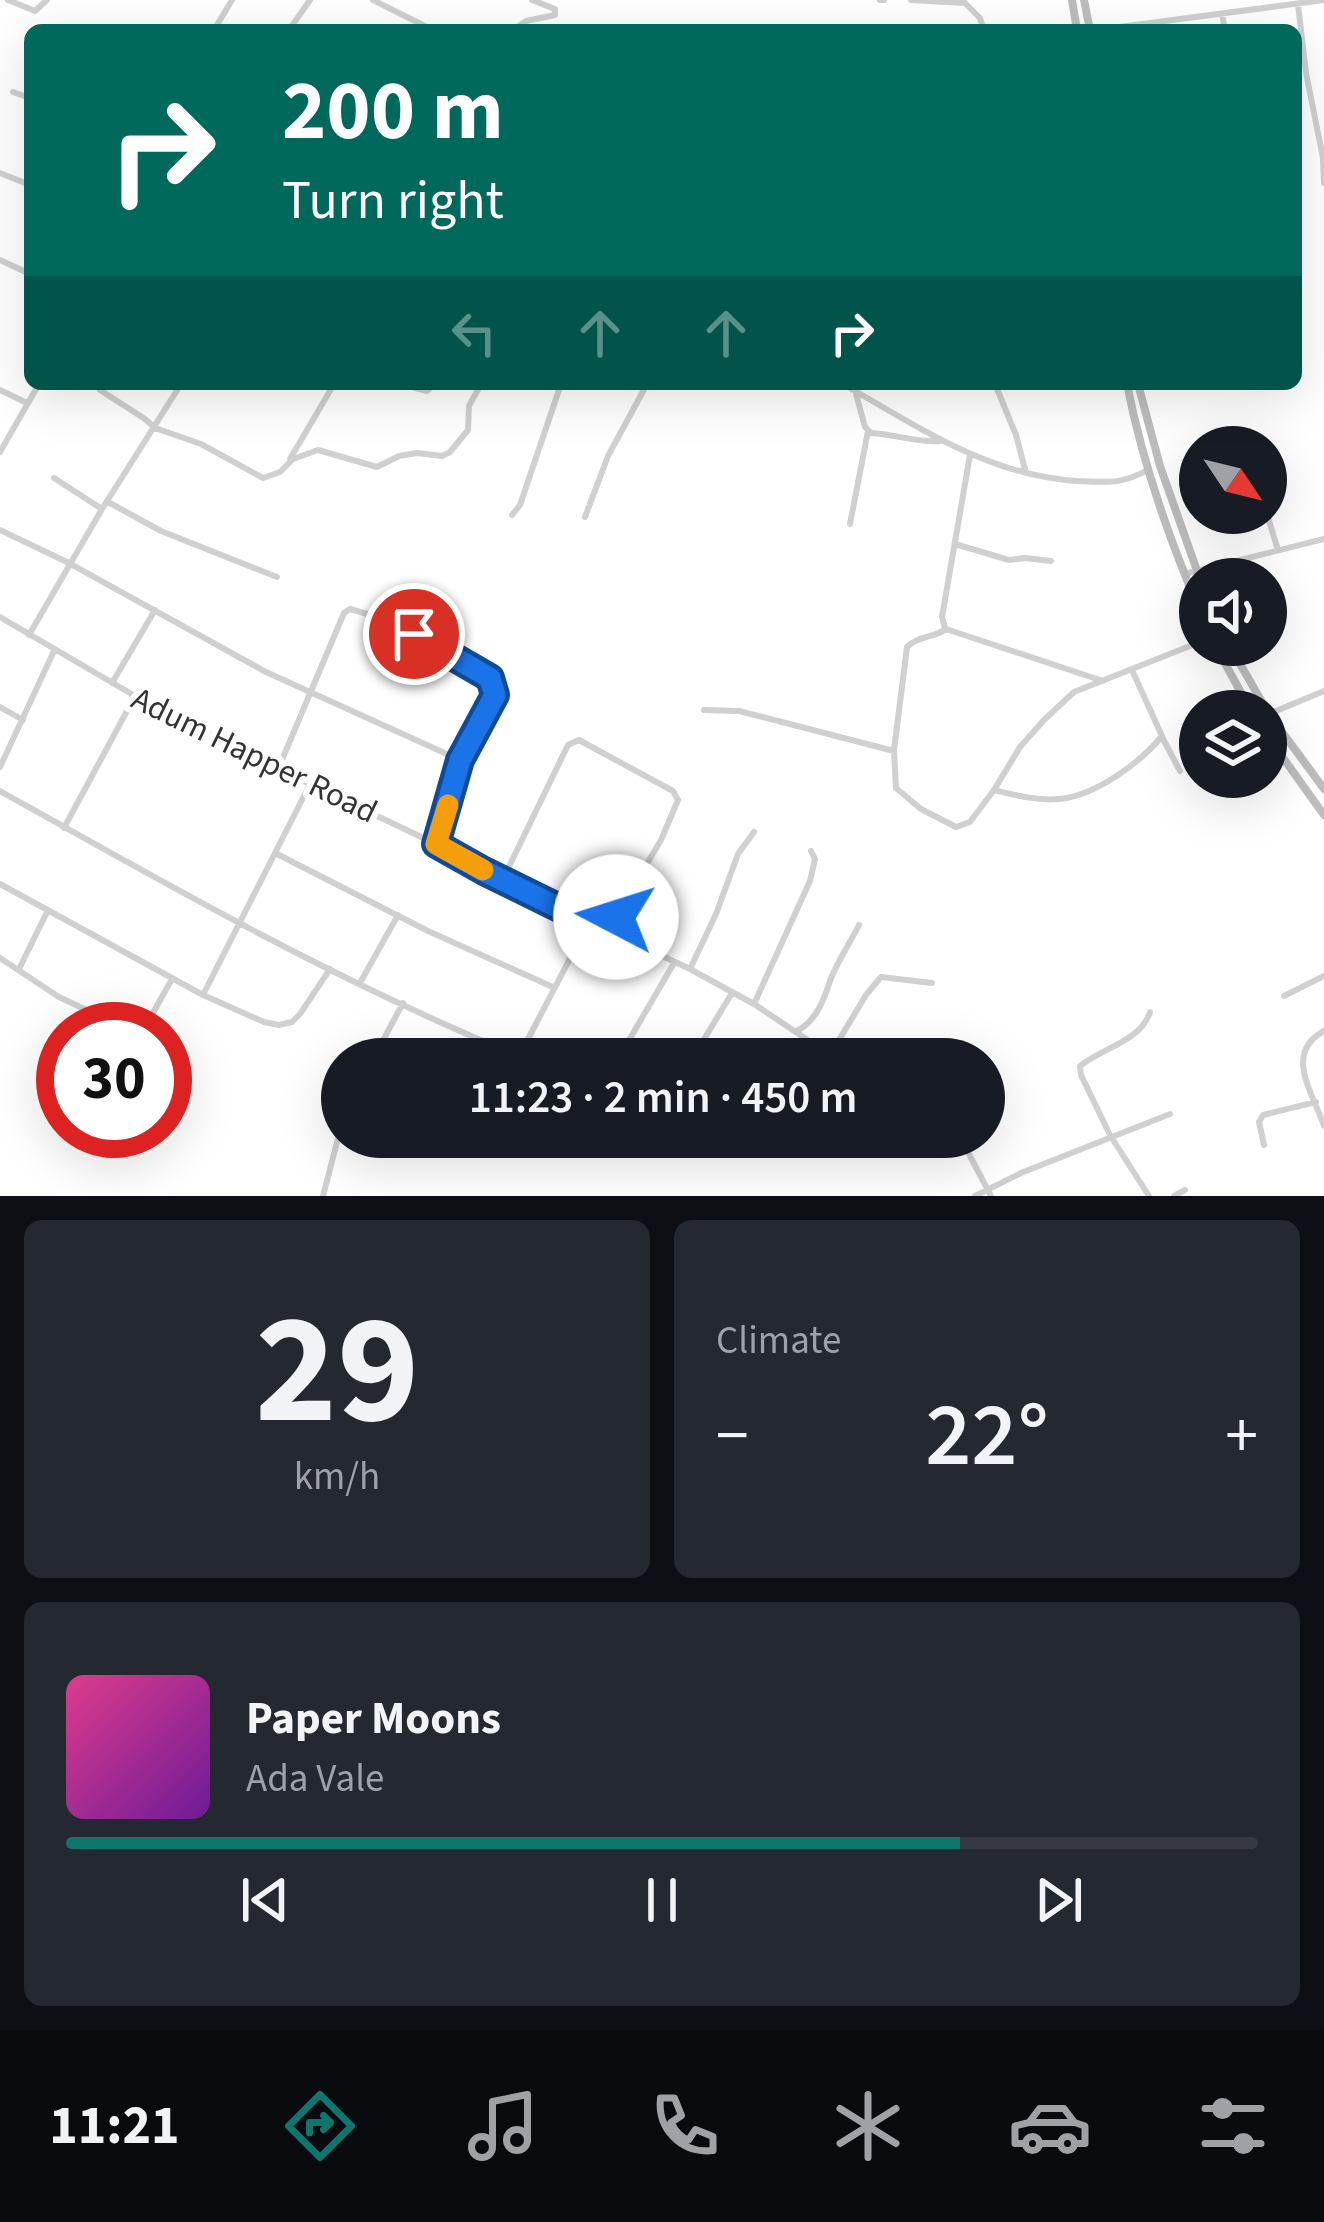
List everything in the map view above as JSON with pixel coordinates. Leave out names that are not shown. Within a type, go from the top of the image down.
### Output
[{"type":"street","points":[[8,0],[35,10],[47,0]]},
{"type":"street","points":[[373,0],[421,24]]},
{"type":"street","points":[[522,24],[555,15],[555,9],[532,0]]},
{"type":"street","points":[[911,0],[965,3],[982,24]]},
{"type":"street","points":[[1154,24],[1324,0]]},
{"type":"street","points":[[1298,4],[1301,24]]},
{"type":"street","points":[[1222,14],[1224,24]]},
{"type":"street","points":[[1302,35],[1324,183]]},
{"type":"street","points":[[1309,90],[1324,88]]},
{"type":"street","points":[[13,92],[24,96]]},
{"type":"street","points":[[0,390],[27,403]]},
{"type":"street","points":[[0,452],[35,390]]},
{"type":"street","points":[[100,390],[155,428],[201,444],[263,478],[280,472],[330,390]]},
{"type":"street","points":[[28,634],[177,390]]},
{"type":"street","points":[[286,464],[318,450],[377,467],[399,456],[442,456],[467,430],[478,390]]},
{"type":"street","points":[[512,515],[520,505],[559,390]]},
{"type":"street","points":[[584,517],[608,456],[644,390]]},
{"type":"street","points":[[997,390],[1026,472]]},
{"type":"street","points":[[1128,390],[1179,559]]},
{"type":"street","points":[[1140,390],[1192,558]]},
{"type":"street","points":[[850,524],[868,431],[855,391]]},
{"type":"street","points":[[855,391],[970,455],[1026,472],[1063,480],[1120,482],[1149,469]]},
{"type":"street","points":[[868,431],[927,442],[942,440]]},
{"type":"street","points":[[946,629],[942,617],[970,455]]},
{"type":"street","points":[[54,478],[161,531],[278,577]]},
{"type":"street","points":[[0,530],[266,672],[460,760]]},
{"type":"street","points":[[1273,534],[1278,550]]},
{"type":"street","points":[[1260,558],[1324,539]]},
{"type":"street","points":[[955,544],[1009,560],[1051,562]]},
{"type":"street","points":[[279,767],[344,613],[350,609],[385,620],[490,678],[495,695],[460,760],[436,844]]},
{"type":"street","points":[[112,682],[155,610]]},
{"type":"street","name":"Adum Happer Road","points":[[0,617],[135,696],[690,970],[806,1038]]},
{"type":"street","points":[[946,629],[1103,681]]},
{"type":"street","points":[[946,629],[907,647],[894,751],[896,788],[921,809],[956,827],[970,822],[1020,747],[1074,692],[1179,651]]},
{"type":"street","points":[[0,767],[54,651]]},
{"type":"street","points":[[1132,670],[1179,769]]},
{"type":"street","points":[[1287,706],[1324,691]]},
{"type":"street","points":[[64,828],[135,696]]},
{"type":"street","points":[[0,707],[22,720]]},
{"type":"street","points":[[704,710],[740,711],[894,751]]},
{"type":"street","points":[[994,790],[1064,799],[1133,766],[1162,736]]},
{"type":"street","points":[[1287,739],[1324,789]]},
{"type":"street","points":[[503,879],[568,745],[579,740],[673,790],[678,800],[608,932]]},
{"type":"street","points":[[1287,763],[1324,814]]},
{"type":"street","points":[[203,995],[310,784]]},
{"type":"street","points":[[0,791],[239,922],[502,1049],[526,1043],[589,922]]},
{"type":"street","points":[[690,970],[738,854],[754,832]]},
{"type":"street","points":[[754,1004],[810,881],[812,850]]},
{"type":"street","points":[[277,854],[448,941],[555,988]]},
{"type":"street","points":[[0,884],[172,979],[264,1022],[292,1022],[330,968]]},
{"type":"street","points":[[19,969],[48,910]]},
{"type":"street","points":[[360,982],[398,915]]},
{"type":"street","points":[[797,1031],[807,1025],[826,997],[860,925]]},
{"type":"street","points":[[0,958],[70,1002]]},
{"type":"street","points":[[630,1038],[674,963]]},
{"type":"street","points":[[843,1038],[881,976],[932,982]]},
{"type":"street","points":[[1284,996],[1324,976]]},
{"type":"street","points":[[159,1002],[172,979]]},
{"type":"street","points":[[705,1038],[732,993]]},
{"type":"street","points":[[384,1038],[403,1003]]},
{"type":"street","points":[[1149,1196],[1111,1135],[1080,1066],[1137,1032],[1150,1012]]},
{"type":"street","points":[[1324,1031],[1307,1042],[1302,1066],[1324,1126]]},
{"type":"street","points":[[1264,1145],[1258,1122],[1263,1115],[1316,1102]]},
{"type":"street","points":[[975,1196],[1170,1114]]},
{"type":"street","points":[[322,1196],[332,1158]]},
{"type":"street","points":[[971,1158],[989,1193]]},
{"type":"street","points":[[1174,1196],[1185,1190]]},
{"type":"slow traffic","points":[[448,805],[436,844],[483,870]]},
{"type":"route","points":[[414,634],[490,678],[495,695],[460,760],[436,844],[608,932],[616,917]]}]
